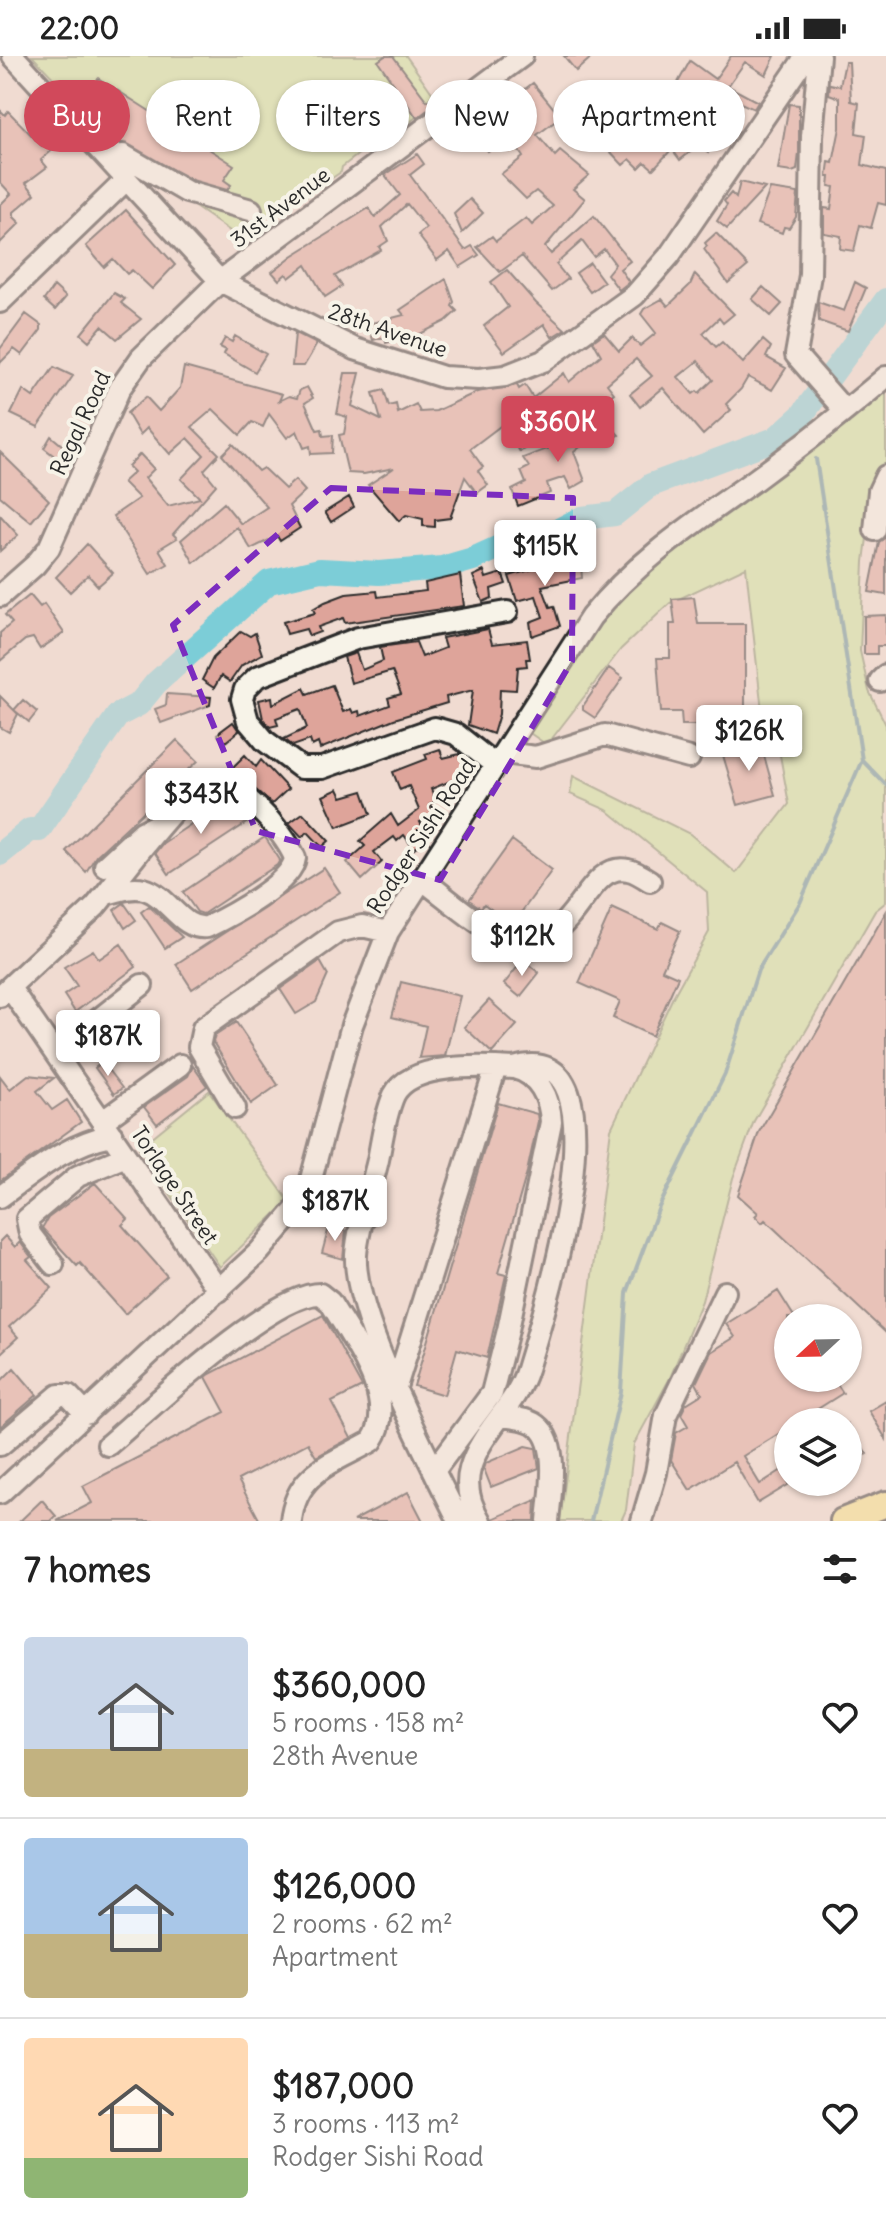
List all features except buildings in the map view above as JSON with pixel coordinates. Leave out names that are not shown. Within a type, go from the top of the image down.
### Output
[{"type":"main road","points":[[843,1521],[886,1504]]},
{"type":"street","name":"28th Avenue","points":[[13,56],[220,281],[355,349],[443,377],[505,376],[528,369],[594,327],[652,277],[806,56]]},
{"type":"street","name":"31st Avenue","points":[[220,281],[522,56]]},
{"type":"street","points":[[819,56],[812,136],[810,275],[796,355],[839,405]]},
{"type":"street","points":[[106,157],[123,155],[187,192],[251,210]]},
{"type":"street","points":[[0,302],[126,180]]},
{"type":"street","name":"Regal Road","points":[[0,596],[49,548],[127,375],[220,281]]},
{"type":"street","name":"Rodger Sishi Road","points":[[0,1493],[279,1232],[307,1188],[352,1025],[388,932],[584,627],[615,588],[657,549],[839,405],[886,377]]},
{"type":"street","points":[[875,530],[879,491],[886,476]]},
{"type":"street","points":[[507,612],[358,638],[257,677],[245,689],[242,699],[248,721],[265,741],[301,768],[322,768],[435,728],[456,734],[500,759],[536,757],[605,735],[689,758]]},
{"type":"street","points":[[5,992],[101,901],[194,788],[205,782],[229,784],[279,830],[289,844],[294,864],[277,884],[218,921],[201,928],[182,917],[155,893],[129,888],[101,901]]},
{"type":"street","points":[[105,866],[142,832],[167,821]]},
{"type":"street","points":[[420,878],[495,932],[520,941],[552,934],[567,922],[598,880],[616,870],[628,870],[650,881]]},
{"type":"street","points":[[235,1108],[199,1047],[203,1028],[338,932],[362,926],[388,932]]},
{"type":"street","points":[[56,1053],[142,985]]},
{"type":"street","name":"Torlage Street","points":[[5,992],[56,1053],[219,1291]]},
{"type":"street","points":[[459,1521],[396,1387],[358,1281],[356,1254],[385,1126],[401,1086],[414,1077],[443,1069],[531,1063],[554,1071],[570,1096],[577,1128],[577,1147],[544,1311],[521,1388],[470,1468],[468,1487],[480,1521]]},
{"type":"street","points":[[0,1197],[63,1151],[107,1128],[180,1065]]},
{"type":"street","points":[[396,1387],[505,1067]]},
{"type":"street","points":[[434,1471],[492,1393],[551,1122],[548,1099],[542,1088],[523,1070],[505,1067]]},
{"type":"street","points":[[53,1264],[30,1234],[27,1219],[78,1176],[126,1156]]},
{"type":"street","points":[[307,1188],[349,1204],[365,1217]]},
{"type":"street","points":[[642,1521],[656,1473],[666,1415],[725,1292]]},
{"type":"street","points":[[108,1445],[207,1359],[299,1297],[320,1294],[330,1302],[372,1379],[379,1396],[380,1430],[372,1441],[304,1482],[296,1494],[291,1521]]},
{"type":"street","points":[[0,1445],[59,1395],[68,1395],[86,1414]]},
{"type":"street","points":[[502,1416],[533,1423],[547,1439],[551,1453],[548,1521]]},
{"type":"highlighted area","points":[[331,488],[573,498],[572,661],[440,880],[256,831],[173,625]]},
{"type":"green space","points":[[32,56],[406,56],[425,83],[425,115],[409,123],[409,80],[276,80],[276,152],[374,152],[360,153],[342,167],[341,172],[306,196],[233,233],[160,183],[164,176],[126,152],[130,152],[130,80],[55,80]]},
{"type":"green space","points":[[886,379],[886,468],[872,498],[864,562],[860,651],[869,691],[886,725],[886,902],[875,911],[754,1121],[733,1178],[702,1301],[670,1378],[634,1444],[626,1510],[621,1521],[560,1521],[611,1129],[673,997],[709,932],[707,892],[607,810],[570,794],[573,776],[690,834],[736,873],[789,804],[775,728],[764,729],[746,567],[670,603],[621,649],[547,745],[521,727],[591,618]]},
{"type":"green space","points":[[209,1091],[289,1201],[220,1267],[139,1148]]},
{"type":"waterway","points":[[0,854],[30,830],[39,830],[118,715],[139,704],[156,683],[269,582],[320,570],[379,573],[442,568],[473,559],[517,539],[549,535],[582,518],[615,514],[651,485],[775,439],[802,415],[886,300]]},
{"type":"waterway","points":[[802,415],[802,430]]},
{"type":"waterway","points":[[816,459],[862,760],[886,785]]},
{"type":"waterway","points":[[591,1521],[621,1392],[627,1293],[659,1207],[725,1074],[758,970],[800,903],[862,760]]}]
